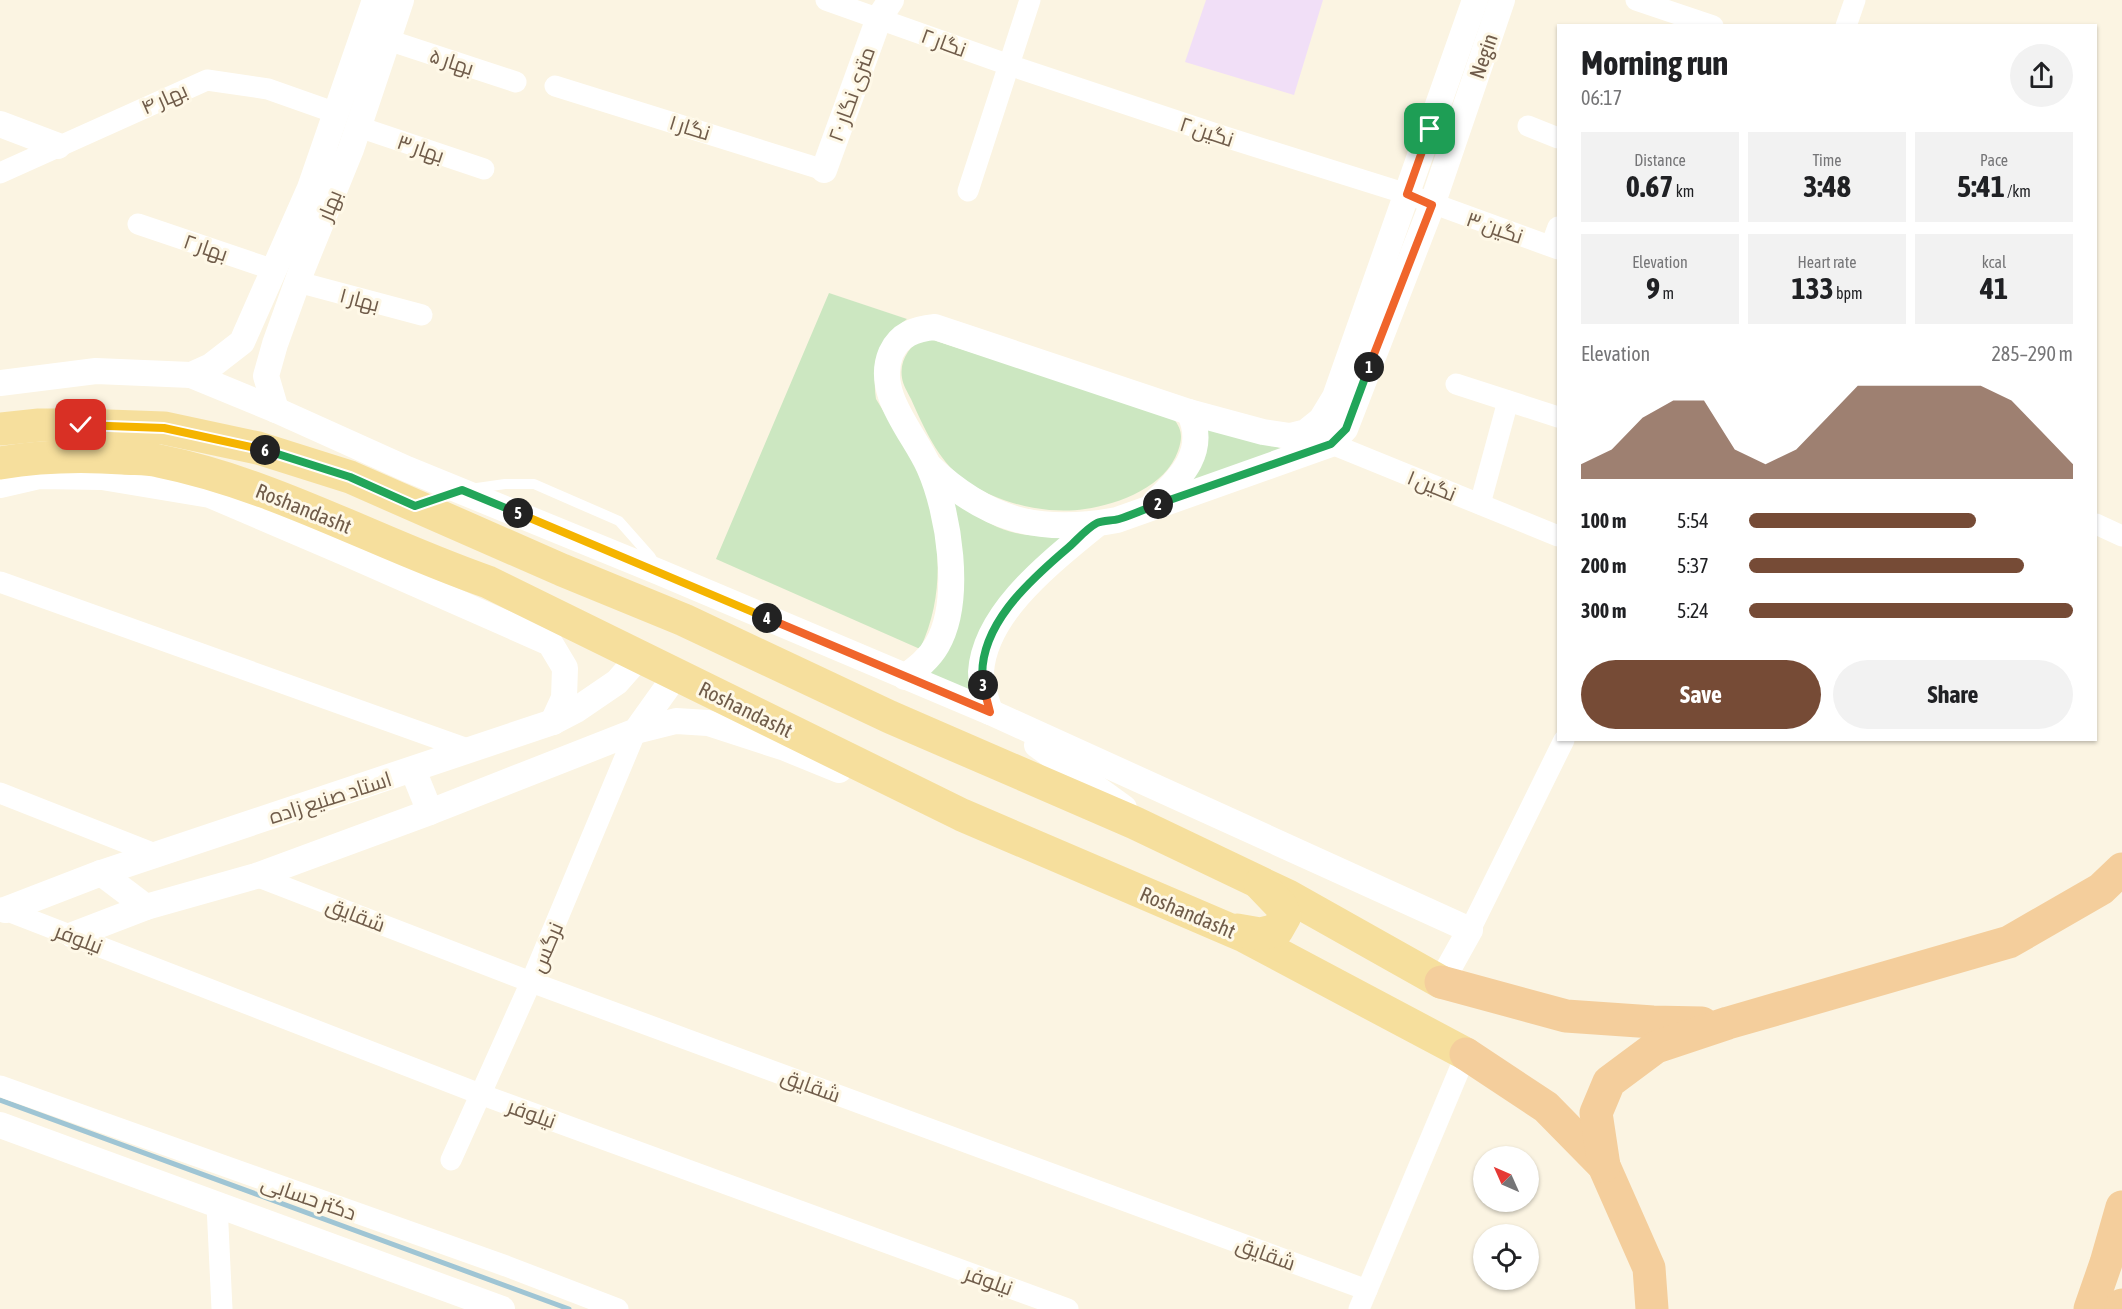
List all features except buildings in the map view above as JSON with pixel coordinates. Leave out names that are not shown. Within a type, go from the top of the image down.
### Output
[{"type":"highway","points":[[1652,1309],[1649,1268],[1604,1166],[1596,1113],[1609,1082],[1656,1047],[1728,1023],[2009,942],[2101,889],[2122,868]]},
{"type":"highway","points":[[1441,982],[1566,1016],[1653,1022],[1728,1023]]},
{"type":"highway","points":[[1466,1054],[1546,1107],[1604,1166]]},
{"type":"highway","points":[[2090,1309],[2122,1207]]},
{"type":"main road","name":"Roshandasht","points":[[0,429],[81,425],[164,428],[258,448],[350,477],[439,498],[551,565],[684,620],[890,717],[1164,837],[1258,881],[1441,982]]},
{"type":"main road","name":"Roshandasht","points":[[0,463],[35,457],[80,456],[157,460],[237,481],[458,587],[488,582],[962,815],[1242,935],[1466,1054]]},
{"type":"main road","points":[[639,657],[684,620]]},
{"type":"main road","points":[[676,675],[684,620]]},
{"type":"main road","points":[[1226,929],[1260,934],[1277,930],[1285,916],[1282,907],[1258,881]]},
{"type":"street","name":"بهار","points":[[191,375],[211,366],[242,342],[310,188],[375,0]]},
{"type":"street","name":"بهار","points":[[276,410],[266,376],[298,282],[359,127],[401,0]]},
{"type":"street","name":"نگار ۲","points":[[826,0],[881,6],[1009,65]]},
{"type":"street","points":[[968,191],[1030,0]]},
{"type":"street","name":"Negin","points":[[1306,432],[1321,420],[1335,397],[1475,0]]},
{"type":"street","name":"Negin","points":[[1331,444],[1346,429],[1432,205],[1502,0]]},
{"type":"street","points":[[1636,0],[1707,24]]},
{"type":"street","points":[[1847,24],[1855,0]]},
{"type":"street","name":"۲۰ متری نگار","points":[[824,170],[881,6]]},
{"type":"street","name":"بهار ۵","points":[[388,40],[516,82]]},
{"type":"street","name":"نگین ۲","points":[[1009,65],[1407,194],[1432,205]]},
{"type":"street","name":"بهار ۴","points":[[0,173],[207,80],[268,89],[336,113]]},
{"type":"street","name":"نگار ۱","points":[[555,86],[824,170]]},
{"type":"street","points":[[0,124],[58,146]]},
{"type":"street","points":[[1528,126],[1557,138]]},
{"type":"street","name":"بهار ۳","points":[[359,127],[484,170]]},
{"type":"street","name":"نگین ۳","points":[[1432,205],[1556,241]]},
{"type":"street","name":"بهار ۲","points":[[138,224],[274,270]]},
{"type":"street","name":"بهار ۱","points":[[298,282],[422,315]]},
{"type":"street","points":[[905,677],[918,668],[938,644],[948,612],[951,575],[950,553],[942,506],[929,466],[902,420],[889,387],[888,360],[896,343],[906,334],[920,328],[935,327],[1189,412],[1263,432],[1290,436],[1306,432]]},
{"type":"street","points":[[0,382],[96,371],[191,375],[276,410],[407,469],[439,498],[659,572],[990,712],[1470,930]]},
{"type":"street","points":[[1456,384],[1557,417]]},
{"type":"street","points":[[1480,504],[1508,401]]},
{"type":"street","points":[[1151,507],[1177,481],[1193,454],[1197,439],[1196,427],[1189,412]]},
{"type":"street","name":"نگین ۱","points":[[1306,432],[1557,536]]},
{"type":"street","points":[[929,466],[965,497],[1010,518],[1044,524],[1097,524],[1117,520],[1331,444]]},
{"type":"street","points":[[407,469],[439,498]]},
{"type":"street","points":[[0,485],[39,476],[102,477],[210,495],[458,587],[550,644],[565,668],[564,698],[553,722]]},
{"type":"street","points":[[1097,524],[1037,577],[999,620],[984,654],[981,673],[984,690],[990,712],[1164,837]]},
{"type":"street","points":[[2097,524],[2122,536]]},
{"type":"street","points":[[0,582],[470,750]]},
{"type":"street","name":"استاد صنیع زاده","points":[[2,909],[154,854],[553,722],[576,710],[617,682],[639,657]]},
{"type":"street","points":[[636,730],[676,675]]},
{"type":"street","points":[[73,935],[146,907],[256,876],[430,812],[636,730],[676,721],[708,723],[785,748],[847,773],[870,770]]},
{"type":"street","name":"نرگس","points":[[451,1160],[531,982],[636,730]]},
{"type":"street","points":[[1441,982],[1470,930],[1564,741]]},
{"type":"street","points":[[413,770],[430,812]]},
{"type":"street","points":[[0,794],[154,854]]},
{"type":"street","points":[[101,873],[146,907]]},
{"type":"street","name":"شقایق","points":[[256,876],[1363,1300]]},
{"type":"street","name":"نیلوفر","points":[[2,909],[480,1094],[1068,1309]]},
{"type":"street","points":[[1363,1300],[1466,1054]]},
{"type":"street","name":"دکتر حسابی","points":[[0,1086],[506,1266],[618,1309]]},
{"type":"street","name":"دکتر حسابی","points":[[0,1125],[502,1309]]},
{"type":"street","points":[[217,1205],[222,1309]]},
{"type":"shaded area","points":[[1206,0],[1323,0],[1294,95],[1185,62]]},
{"type":"green space","points":[[829,293],[907,319],[891,335],[880,355],[875,388],[876,399],[904,444],[931,505],[936,536],[937,585],[932,617],[920,649],[716,559]]},
{"type":"green space","points":[[924,337],[1173,418],[1181,433],[1178,451],[1172,463],[1153,483],[1127,498],[1099,507],[1054,510],[1021,505],[990,495],[963,479],[946,463],[927,432],[904,386],[902,365],[904,359],[910,349]]},
{"type":"green space","points":[[1204,424],[1287,450],[1182,484]]},
{"type":"green space","points":[[949,496],[976,515],[1006,530],[1033,535],[1070,533],[1041,557],[974,698],[922,677],[937,662]]},
{"type":"waterway","points":[[0,1100],[569,1309]]},
{"type":"route","points":[[81,425],[164,428],[258,448],[350,477],[415,506],[462,490],[990,712],[981,673],[984,654],[999,620],[1037,577],[1097,524],[1117,520],[1331,444],[1346,429],[1432,205],[1407,194],[1430,129]]}]
